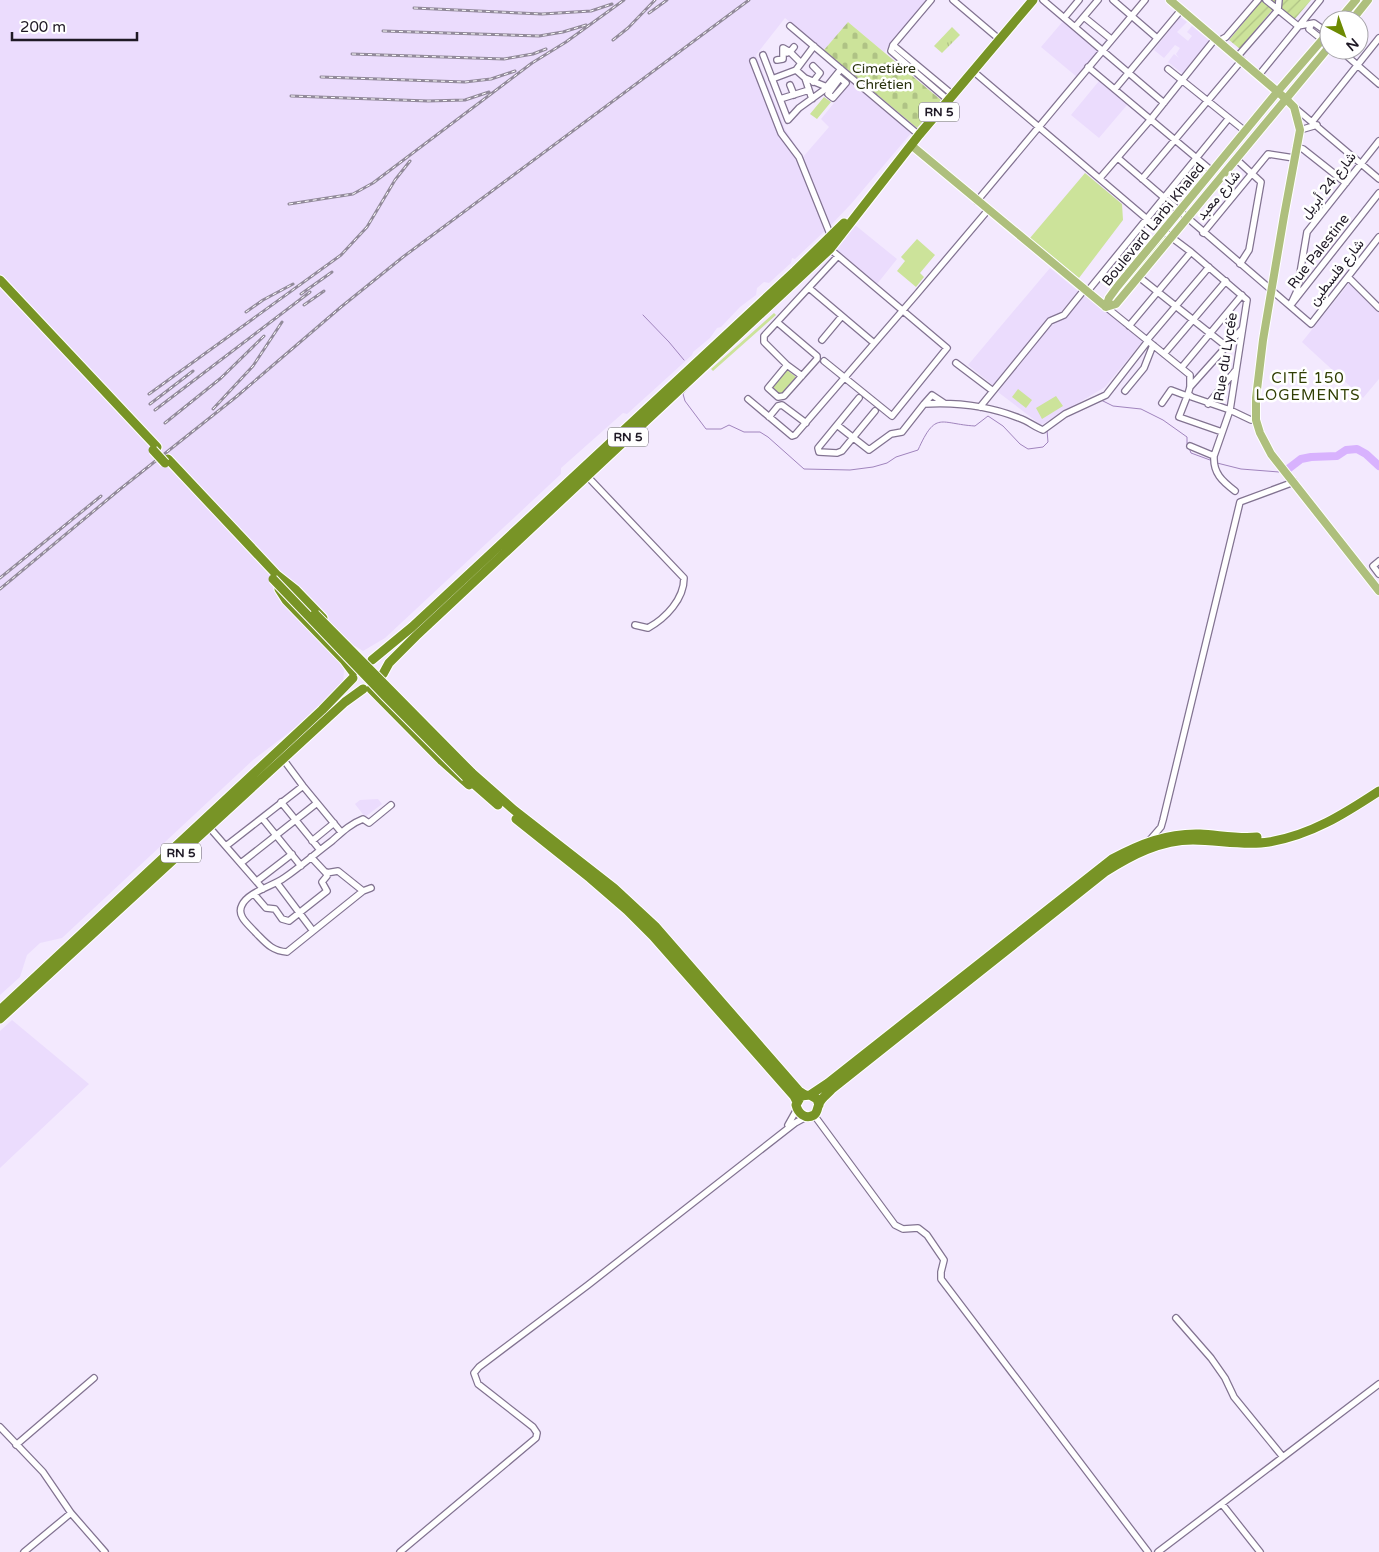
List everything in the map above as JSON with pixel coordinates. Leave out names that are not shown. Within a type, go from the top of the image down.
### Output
[{"type":"highway","name":"RN 5","points":[[383,676],[389,663],[416,636],[832,242],[870,198],[950,97],[1033,0]]},
{"type":"highway","name":"RN 5","points":[[369,660],[412,627],[798,274]]},
{"type":"highway","points":[[0,280],[155,449]]},
{"type":"highway","points":[[0,287],[167,461],[389,700],[468,775],[627,910],[653,936],[794,1096],[799,1112],[810,1116],[816,1112],[819,1105],[832,1089],[1105,872],[1122,861],[1152,848],[1178,841],[1193,840],[1246,844],[1293,837],[1328,824],[1379,791]]},
{"type":"highway","points":[[275,577],[296,590],[369,660],[379,665],[383,676],[500,803],[597,875],[655,926],[799,1091],[817,1099],[819,1105]]},
{"type":"highway","points":[[275,577],[286,600],[344,660],[353,675],[356,685],[367,689],[486,800],[500,803]]},
{"type":"highway","points":[[353,675],[359,662],[369,660]]},
{"type":"highway","name":"RN 5","points":[[0,1010],[322,710],[353,675]]},
{"type":"highway","points":[[367,689],[378,685],[383,676]]},
{"type":"highway","name":"RN 5","points":[[0,1019],[345,702],[367,689]]},
{"type":"highway","points":[[797,1105],[807,1095],[828,1083],[1112,859],[1148,842],[1164,837],[1186,834],[1251,838],[1291,832],[1321,820],[1379,784]]},
{"type":"main road","points":[[1170,0],[1278,91],[1294,107],[1300,130],[1261,360],[1256,398],[1256,420],[1260,433],[1271,454],[1379,591]]},
{"type":"main road","points":[[1348,10],[1356,0]]},
{"type":"main road","points":[[1360,10],[1368,0]]},
{"type":"main road","name":"Boulevard Larbi Khaled","points":[[1106,307],[1109,298],[1212,171],[1319,45]]},
{"type":"main road","name":"Boulevard Larbi Khaled","points":[[1106,307],[1116,304],[1319,59]]},
{"type":"main road","points":[[911,145],[1106,307]]},
{"type":"street","points":[[931,0],[892,48],[950,97]]},
{"type":"street","points":[[953,0],[999,40]]},
{"type":"street","points":[[1043,0],[1164,103]]},
{"type":"street","points":[[1064,18],[1079,0]]},
{"type":"street","points":[[1075,27],[1098,0]]},
{"type":"street","points":[[1113,0],[1157,38]]},
{"type":"street","points":[[977,201],[1145,0]]},
{"type":"street","points":[[1100,178],[1217,40],[1226,37],[1258,0]]},
{"type":"street","points":[[1266,0],[1298,26],[1311,24],[1309,29],[1319,37]]},
{"type":"street","points":[[1142,179],[1278,10],[1279,0]]},
{"type":"street","points":[[1259,75],[1320,0]]},
{"type":"street","points":[[1115,89],[1181,10]]},
{"type":"street","points":[[1084,16],[1111,39]]},
{"type":"street","points":[[790,26],[919,135]]},
{"type":"street","points":[[1300,130],[1315,124],[1379,38]]},
{"type":"street","points":[[772,79],[796,70],[814,46]]},
{"type":"street","points":[[777,60],[782,59],[783,54],[792,49],[801,63]]},
{"type":"street","points":[[763,55],[788,120],[799,108],[832,87],[841,69]]},
{"type":"street","points":[[1351,60],[1379,84]]},
{"type":"street","points":[[753,61],[781,133],[799,157],[838,256],[947,348],[893,415],[890,415],[824,361]]},
{"type":"street","points":[[813,66],[820,72],[813,82]]},
{"type":"street","points":[[1088,67],[1212,171]]},
{"type":"street","points":[[1168,69],[1245,131]]},
{"type":"street","points":[[796,70],[813,82],[832,87]]},
{"type":"street","name":"Rue du Lycée","points":[[973,71],[1147,219],[1191,252],[1247,300],[1230,410],[1213,464],[1217,475],[1235,491]]},
{"type":"street","points":[[805,78],[812,99]]},
{"type":"street","points":[[790,85],[794,95]]},
{"type":"street","points":[[780,99],[809,90]]},
{"type":"street","points":[[1294,107],[1379,178]]},
{"type":"street","points":[[980,407],[1050,321],[1064,314],[1086,291],[1229,118]]},
{"type":"street","name":"شارع 24 أبريل","points":[[1290,306],[1297,290],[1308,232],[1379,141]]},
{"type":"street","points":[[1296,147],[1303,149],[1346,183]]},
{"type":"street","name":"شارع معبد","points":[[1203,232],[1268,154],[1294,158]]},
{"type":"street","name":"Rue Palestine","points":[[1118,158],[1290,306],[1379,193]]},
{"type":"street","points":[[1236,159],[1261,182],[1249,250],[1240,264]]},
{"type":"street","points":[[748,399],[792,436],[795,435],[988,210]]},
{"type":"street","name":"شارع فلسطين","points":[[1290,306],[1310,324],[1379,237]]},
{"type":"street","points":[[1129,326],[1191,252]]},
{"type":"street","points":[[802,376],[764,342],[764,336],[838,256]]},
{"type":"street","points":[[837,425],[867,449],[871,449],[891,434],[902,432],[932,395],[944,403],[980,407],[1018,418],[1044,430],[1065,414],[1106,395],[1209,267]]},
{"type":"street","points":[[1139,277],[1226,346]]},
{"type":"street","points":[[1348,277],[1379,308]]},
{"type":"street","points":[[1164,354],[1226,281]]},
{"type":"street","points":[[809,288],[874,343]]},
{"type":"street","points":[[1182,367],[1242,295]]},
{"type":"street","points":[[1106,307],[1190,375],[1188,392],[1179,417],[1222,432]]},
{"type":"street","points":[[822,340],[842,316]]},
{"type":"street","points":[[777,322],[817,356],[784,396],[778,397],[769,390],[769,385],[787,364]]},
{"type":"street","points":[[1188,392],[1226,346],[1243,329]]},
{"type":"street","points":[[1125,391],[1144,368],[1149,342]]},
{"type":"street","points":[[956,364],[993,391]]},
{"type":"street","points":[[1208,404],[1236,369]]},
{"type":"street","points":[[1162,404],[1172,390],[1188,392],[1192,398],[1230,410],[1251,420],[1256,420]]},
{"type":"street","points":[[859,398],[818,448],[819,452],[840,452],[875,411]]},
{"type":"street","points":[[769,417],[780,405],[806,423]]},
{"type":"street","points":[[1190,446],[1214,456]]},
{"type":"street","points":[[587,476],[684,578],[680,597],[658,621],[648,628],[635,625]]},
{"type":"street","points":[[1148,842],[1161,827],[1163,820],[1240,502],[1294,482]]},
{"type":"street","points":[[1379,561],[1374,566],[1379,574]]},
{"type":"street","points":[[283,759],[302,786],[341,832]]},
{"type":"street","points":[[226,846],[302,786]]},
{"type":"street","points":[[281,802],[320,850]]},
{"type":"street","points":[[241,863],[317,803]]},
{"type":"street","points":[[371,888],[363,891],[287,952],[280,952],[272,948],[244,920],[241,913],[244,902],[263,889],[277,884],[347,827],[360,820],[369,823],[391,805]]},
{"type":"street","points":[[262,818],[301,866]]},
{"type":"street","points":[[312,841],[334,823]]},
{"type":"street","points":[[209,827],[263,889]]},
{"type":"street","points":[[258,881],[292,854]]},
{"type":"street","points":[[312,857],[323,871],[338,870],[363,891]]},
{"type":"street","points":[[254,894],[266,908],[275,909],[286,921],[300,913],[327,891],[322,882],[326,872]]},
{"type":"street","points":[[277,884],[313,931]]},
{"type":"street","points":[[784,1131],[792,1120],[797,1105]]},
{"type":"street","points":[[400,1552],[536,1438],[537,1433],[533,1427],[478,1384],[474,1373],[479,1367],[588,1285],[784,1131],[810,1116],[896,1225],[903,1229],[920,1229],[936,1247],[944,1260],[941,1279],[1148,1552]]},
{"type":"street","points":[[1176,1318],[1211,1358],[1225,1378],[1234,1397],[1283,1457]]},
{"type":"street","points":[[16,1445],[94,1378]]},
{"type":"street","points":[[1158,1552],[1379,1384]]},
{"type":"street","points":[[0,1427],[43,1472],[71,1513],[105,1552]]},
{"type":"street","points":[[1222,1504],[1260,1552]]},
{"type":"street","points":[[24,1552],[71,1513]]},
{"type":"shaded area","points":[[0,0],[929,0],[884,52],[848,22],[824,50],[785,18],[756,55],[785,129],[803,157],[829,127],[821,119],[851,82],[912,132],[829,227],[795,259],[792,258],[791,263],[769,283],[764,282],[757,288],[756,295],[740,307],[721,327],[717,328],[710,338],[692,355],[627,414],[623,413],[561,468],[561,474],[385,638],[363,651],[355,646],[341,659],[344,670],[343,684],[321,708],[253,760],[62,938],[40,943],[27,955],[20,977],[0,995]]},
{"type":"shaded area","points":[[1180,17],[1187,22],[1177,32],[1188,41],[1192,36],[1187,32],[1192,26],[1210,41],[1183,74],[1168,62],[1174,54],[1179,58],[1176,54],[1180,48],[1175,45],[1164,58],[1154,50]]},
{"type":"shaded area","points":[[1064,20],[1099,50],[1077,77],[1041,47]]},
{"type":"shaded area","points":[[1099,81],[1127,105],[1099,138],[1071,115]]},
{"type":"shaded area","points":[[855,225],[897,259],[877,284],[835,250]]},
{"type":"shaded area","points":[[1050,268],[1078,291],[1061,312],[1047,321],[994,386],[968,365]]},
{"type":"shaded area","points":[[1350,282],[1379,311],[1379,379],[1363,398],[1302,342]]},
{"type":"shaded area","points":[[1085,295],[1143,341],[1105,387],[1041,425],[998,392],[1049,327],[1065,318]]},
{"type":"shaded area","points":[[378,799],[382,804],[365,817],[355,804],[360,800]]},
{"type":"shaded area","points":[[12,1020],[89,1084],[0,1168],[0,1031]]},
{"type":"green space","points":[[1262,0],[1273,9],[1240,49],[1229,40]]},
{"type":"green space","points":[[1270,0],[1311,0],[1294,20]]},
{"type":"green space","name":"Cimetière Chrétien","points":[[848,22],[941,100],[917,128],[824,50]]},
{"type":"green space","points":[[952,27],[960,35],[942,53],[934,46]]},
{"type":"green space","points":[[824,97],[831,102],[817,119],[810,114]]},
{"type":"green space","points":[[1085,173],[1122,204],[1123,220],[1079,278],[1030,238]]},
{"type":"green space","points":[[1164,237],[1167,238],[1115,299],[1115,296]]},
{"type":"green space","points":[[917,239],[935,255],[920,273],[924,277],[916,287],[897,271],[905,261],[901,257]]},
{"type":"green space","points":[[774,313],[776,315],[713,371],[711,369]]},
{"type":"green space","points":[[787,370],[796,377],[781,395],[772,388]]},
{"type":"green space","points":[[1018,389],[1032,400],[1026,408],[1012,397]]},
{"type":"green space","points":[[1056,396],[1063,406],[1042,419],[1036,408]]},
{"type":"waterway","points":[[643,315],[684,360]]},
{"type":"waterway","points":[[693,383],[683,394],[685,401],[706,429],[721,429],[729,425],[744,432],[760,432],[804,469],[850,470],[887,463],[896,457],[918,450],[930,429],[940,422],[975,426],[988,416],[1003,426],[1020,444],[1028,449],[1043,447],[1048,442],[1047,430]]},
{"type":"waterway","points":[[1101,400],[1113,406],[1141,409],[1163,420],[1187,437],[1187,445]]},
{"type":"waterway","points":[[1189,448],[1191,453],[1210,460]]},
{"type":"waterway","points":[[1288,469],[1301,459],[1337,456],[1346,450],[1357,449],[1366,454],[1379,466]]},
{"type":"waterway","points":[[1217,463],[1241,469],[1279,472]]},
{"type":"railway","points":[[289,204],[353,194],[373,183],[532,63],[566,42],[624,0]]},
{"type":"railway","points":[[613,40],[628,28],[655,0]]},
{"type":"railway","points":[[649,13],[667,0]]},
{"type":"railway","points":[[0,589],[119,490],[236,397],[341,307],[403,257],[749,0]]},
{"type":"railway","points":[[414,8],[542,14],[591,11],[612,4]]},
{"type":"railway","points":[[383,31],[539,36],[563,32],[586,25]]},
{"type":"railway","points":[[352,54],[504,59],[533,54],[546,49]]},
{"type":"railway","points":[[321,77],[465,82],[491,79],[515,71]]},
{"type":"railway","points":[[291,96],[428,101],[465,100],[489,92]]},
{"type":"railway","points":[[149,394],[341,255],[367,227],[395,180],[410,161]]},
{"type":"railway","points":[[301,294],[332,272]]},
{"type":"railway","points":[[246,312],[263,300],[293,284]]},
{"type":"railway","points":[[304,305],[324,291]]},
{"type":"railway","points":[[155,410],[310,292]]},
{"type":"railway","points":[[213,409],[253,366],[282,322]]},
{"type":"railway","points":[[165,423],[221,378],[264,336]]},
{"type":"railway","points":[[150,404],[193,371]]},
{"type":"railway","points":[[0,578],[101,496]]},
{"type":"district","name":"CITÉ 150 LOGEMENTS","points":[[1308,386]]}]
